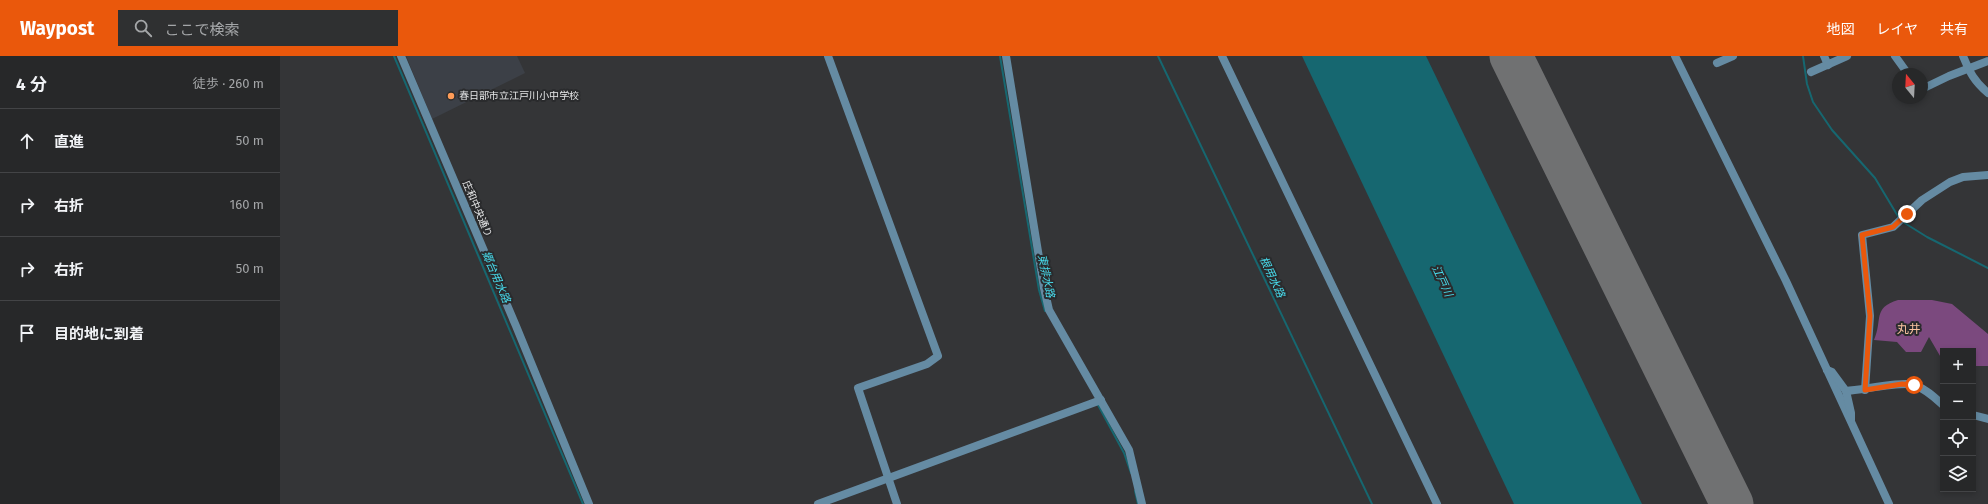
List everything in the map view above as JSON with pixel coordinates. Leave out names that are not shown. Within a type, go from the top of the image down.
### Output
[{"type":"street","name":"庄和中央通り","points":[[401,56],[516,326],[589,504]]},
{"type":"street","points":[[828,56],[938,356],[927,364],[858,388],[897,504]]},
{"type":"street","points":[[1006,56],[1042,281],[1049,310],[1132,457],[1142,504]]},
{"type":"street","points":[[1222,56],[1437,504]]},
{"type":"street","points":[[1676,56],[1786,281],[1850,424],[1889,504]]},
{"type":"street","points":[[1717,63],[1733,56]]},
{"type":"street","points":[[1824,56],[1828,64]]},
{"type":"street","points":[[1811,72],[1847,56]]},
{"type":"street","points":[[1895,56],[1904,68]]},
{"type":"street","points":[[1963,56],[1976,82],[1988,93]]},
{"type":"street","points":[[1928,86],[1968,68],[1988,61]]},
{"type":"street","points":[[1865,390],[1870,316],[1862,235],[1893,227],[1922,200],[1950,182],[1963,177],[1988,175]]},
{"type":"street","points":[[1826,369],[1832,372],[1846,391],[1851,413],[1850,424]]},
{"type":"street","points":[[1846,391],[1865,390],[1902,384],[1914,385],[1930,393],[1940,402]]},
{"type":"street","points":[[818,504],[1101,400]]},
{"type":"street","points":[[1976,416],[1988,419]]},
{"type":"shaded area","name":"春日部市立江戸川小中学校","points":[[406,56],[517,56],[525,73],[432,119]]},
{"type":"shaded area","points":[[1898,300],[1932,300],[1952,304],[1988,334],[1988,366],[1976,366],[1976,348],[1940,348],[1940,356],[1929,337],[1921,352],[1906,352],[1897,342],[1874,340],[1877,333],[1881,311],[1890,303]]},
{"type":"water","name":"江戸川","points":[[1302,56],[1426,56],[1642,504],[1514,504]]},
{"type":"waterway","name":"郷台用水路","points":[[394,56],[583,504]]},
{"type":"waterway","name":"東排水路","points":[[1000,56],[1039,290],[1045,311]]},
{"type":"waterway","name":"根用水路","points":[[1158,56],[1372,504]]},
{"type":"waterway","points":[[1803,56],[1807,84],[1813,102],[1832,130],[1875,178],[1899,218]]},
{"type":"waterway","points":[[1903,222],[1927,237],[1988,268]]},
{"type":"waterway","name":"東排水路","points":[[1097,403],[1124,453],[1131,473]]},
{"type":"waterway","name":"東排水路","points":[[1135,491],[1138,504]]},
{"type":"runway","points":[[1511,56],[1732,504]]},
{"type":"place","name":"春日部市立江戸川小中学校","points":[[451,96]]},
{"type":"district","name":"丸井","points":[[1909,329]]},
{"type":"route","points":[[1907,214],[1893,227],[1862,235],[1870,316],[1865,390],[1902,384],[1914,385]]}]
